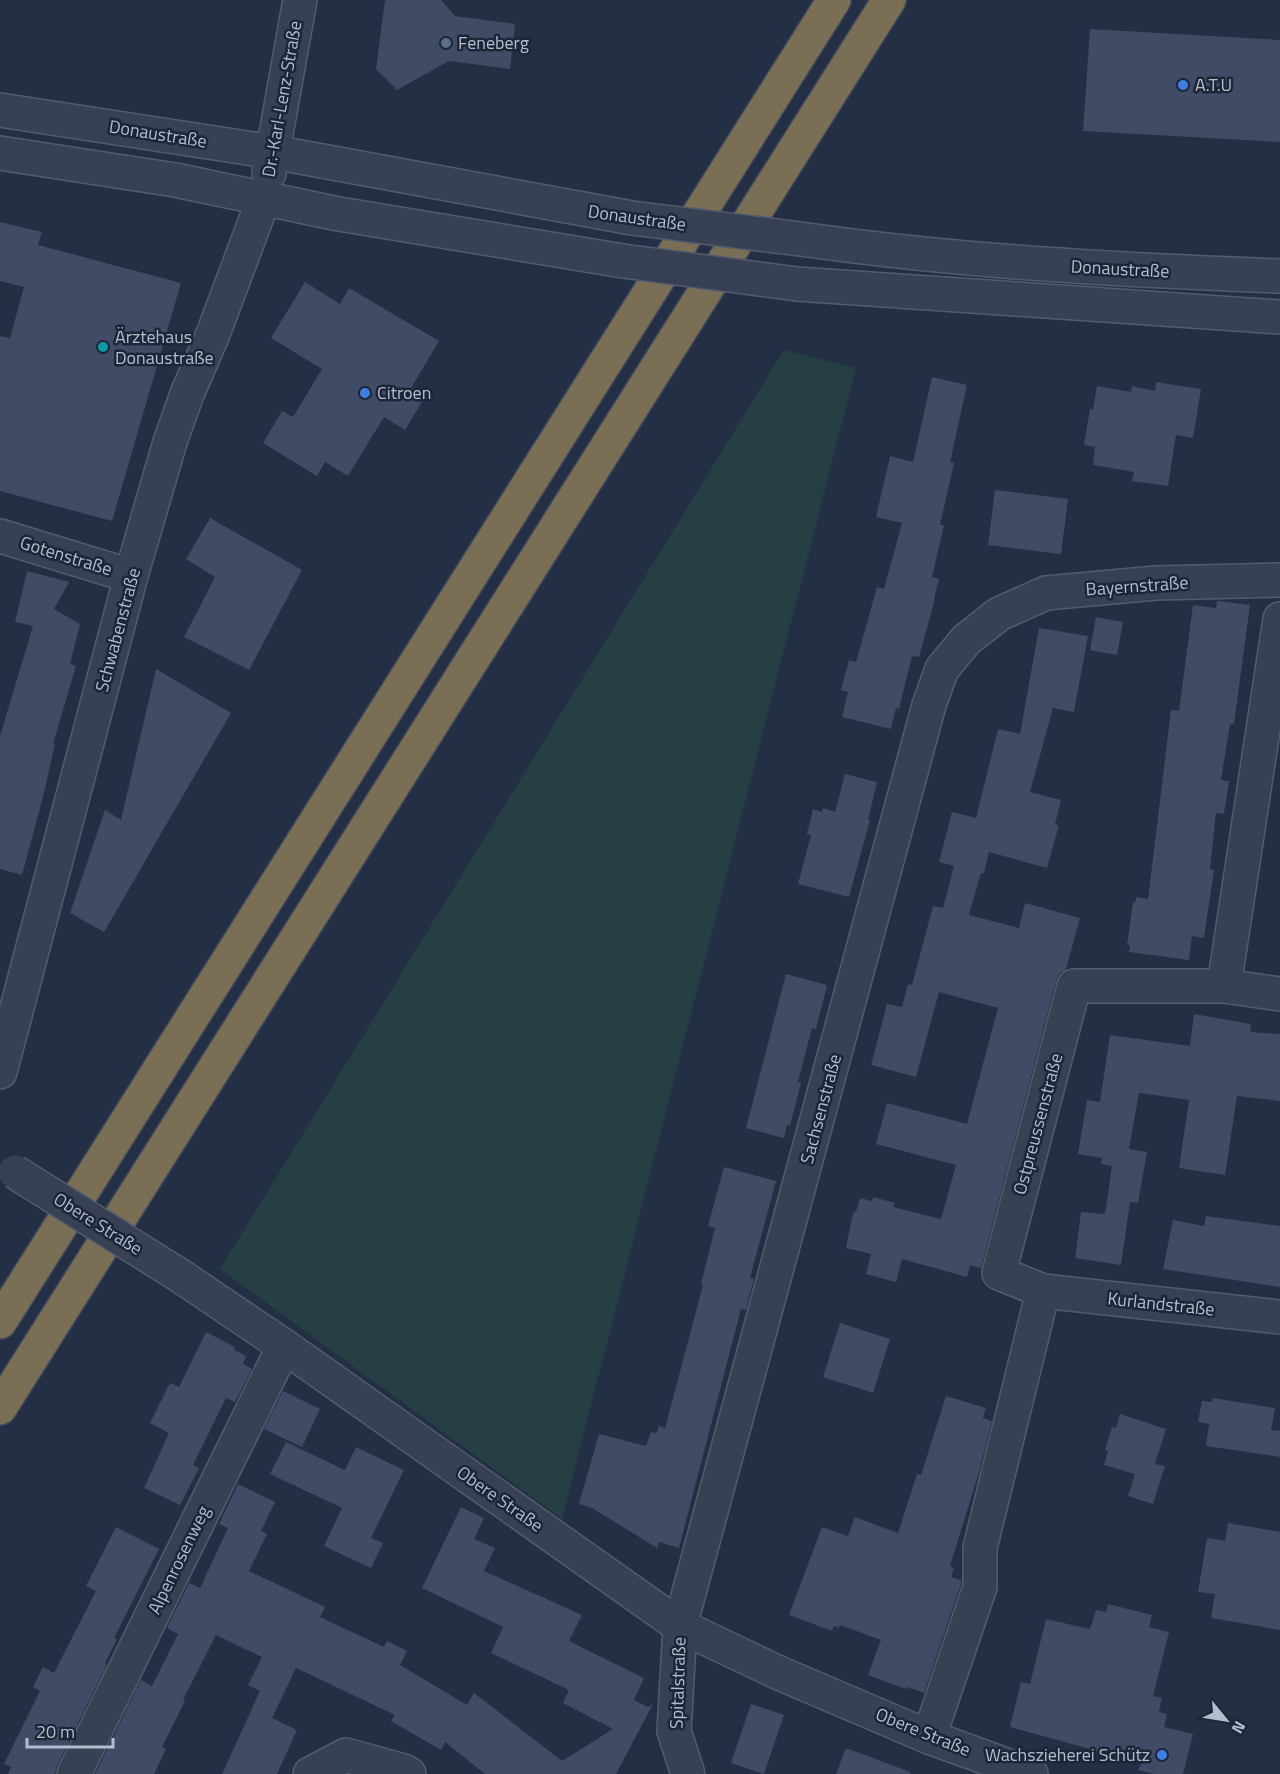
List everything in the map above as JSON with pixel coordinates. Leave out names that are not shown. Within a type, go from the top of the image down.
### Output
[{"type":"highway","points":[[0,1322],[834,0]]},
{"type":"highway","points":[[0,1408],[889,0]]},
{"type":"street","name":"Dr.-Karl-Lenz-Straße","points":[[264,198],[300,0]]},
{"type":"street","name":"Donaustraße","points":[[0,110],[273,152],[632,218],[881,250],[1080,268],[1280,276]]},
{"type":"street","name":"Donaustraße","points":[[0,153],[175,180],[339,214],[623,261],[797,284],[1280,317]]},
{"type":"street","name":"Schwabenstraße","points":[[0,1071],[131,576],[170,442],[264,198]]},
{"type":"street","name":"Gotenstraße","points":[[0,536],[131,576]]},
{"type":"street","name":"Bayernstraße","points":[[999,615],[1046,592],[1156,583],[1280,580]]},
{"type":"street","name":"Sachsenstraße","points":[[680,1626],[929,705],[942,669],[966,640],[999,615]]},
{"type":"street","points":[[1280,619],[1224,986],[1280,994]]},
{"type":"street","name":"Ostpreussenstraße","points":[[1043,1291],[999,1273],[1074,986],[1224,986]]},
{"type":"street","name":"Obere Straße","points":[[8,1167],[182,1277],[284,1346],[680,1626],[779,1673],[929,1737],[1031,1774]]},
{"type":"street","points":[[929,1737],[980,1587],[980,1548],[1043,1291]]},
{"type":"street","name":"Kurlandstraße","points":[[1043,1291],[1280,1317]]},
{"type":"street","name":"Alpenrosenweg","points":[[74,1774],[284,1346]]},
{"type":"street","name":"Spitalstraße","points":[[680,1626],[674,1731],[688,1774]]},
{"type":"street","points":[[310,1774],[346,1755],[404,1770],[408,1774]]},
{"type":"green space","points":[[784,350],[856,368],[562,1519],[220,1269]]},
{"type":"building","name":"Feneberg","points":[[385,0],[441,0],[455,16],[515,24],[510,69],[449,61],[397,90],[376,69]]},
{"type":"building","name":"A.T.U","points":[[1090,29],[1280,40],[1280,142],[1083,131]]},
{"type":"building","name":"Ärztehaus Donaustraße","points":[[0,222],[42,232],[38,245],[181,283],[112,521],[0,491],[0,336],[10,338],[24,287],[0,281]]},
{"type":"building","points":[[305,282],[340,304],[349,288],[439,341],[411,388],[425,397],[405,430],[384,417],[348,476],[325,462],[317,476],[263,443],[282,411],[293,417],[322,369],[271,338]]},
{"type":"building","points":[[932,377],[967,385],[950,462],[954,463],[940,525],[944,525],[932,577],[939,579],[935,599],[919,657],[912,656],[899,709],[896,708],[891,729],[842,717],[848,692],[841,690],[849,660],[856,662],[877,587],[884,589],[902,523],[876,517],[890,456],[913,462]]},
{"type":"building","points":[[1156,382],[1201,389],[1193,438],[1176,435],[1168,486],[1132,481],[1134,472],[1093,465],[1095,447],[1084,445],[1090,409],[1093,409],[1097,386],[1131,392],[1132,386],[1155,391]]},
{"type":"building","points":[[995,490],[1068,499],[1061,554],[988,545]]},
{"type":"building","points":[[210,518],[302,570],[249,670],[184,637],[215,577],[186,559]]},
{"type":"building","points":[[27,571],[69,582],[54,609],[80,624],[70,664],[76,666],[53,744],[55,744],[43,797],[22,875],[0,869],[0,736],[33,626],[15,622]]},
{"type":"building","points":[[1217,601],[1250,605],[1234,724],[1230,724],[1221,780],[1229,781],[1224,814],[1216,813],[1210,869],[1214,870],[1204,938],[1192,936],[1189,960],[1129,952],[1130,946],[1127,945],[1133,902],[1135,903],[1136,897],[1148,899],[1171,710],[1179,711],[1193,605],[1216,608]]},
{"type":"building","points":[[1096,617],[1123,622],[1117,655],[1090,650]]},
{"type":"building","points":[[1039,628],[1088,636],[1074,712],[1053,708],[1030,792],[1061,800],[1055,824],[1059,825],[1047,868],[989,852],[969,915],[1019,928],[1025,903],[1080,918],[1066,969],[1059,974],[1056,981],[981,1268],[970,1265],[967,1277],[902,1259],[896,1282],[866,1274],[871,1254],[846,1248],[854,1211],[856,1212],[860,1198],[872,1201],[873,1197],[895,1203],[893,1207],[941,1219],[956,1165],[876,1144],[887,1103],[967,1124],[998,1008],[939,992],[916,1077],[871,1065],[887,1004],[902,1007],[908,984],[912,985],[933,906],[943,908],[954,866],[939,862],[952,812],[976,818],[998,729],[1020,734]]},
{"type":"building","points":[[156,669],[231,713],[104,932],[70,913],[105,810],[121,820]]},
{"type":"building","points":[[845,774],[877,782],[868,820],[870,820],[849,897],[798,884],[811,835],[807,834],[813,809],[822,812],[823,808],[835,812]]},
{"type":"building","points":[[786,974],[827,985],[816,1029],[812,1028],[798,1082],[801,1083],[790,1126],[787,1125],[784,1138],[746,1128]]},
{"type":"building","points":[[1194,1014],[1251,1024],[1250,1032],[1280,1034],[1280,1101],[1237,1096],[1225,1175],[1179,1168],[1189,1100],[1139,1093],[1129,1149],[1147,1152],[1138,1203],[1130,1202],[1121,1265],[1075,1258],[1081,1212],[1105,1214],[1112,1166],[1101,1164],[1102,1158],[1078,1154],[1087,1100],[1100,1102],[1110,1035],[1190,1046]]},
{"type":"building","points":[[724,1167],[776,1181],[750,1278],[754,1279],[746,1310],[741,1309],[679,1548],[659,1542],[657,1548],[592,1508],[579,1504],[599,1434],[646,1446],[651,1432],[657,1433],[659,1426],[665,1428],[703,1285],[701,1284],[715,1228],[708,1226]]},
{"type":"building","points":[[1206,1216],[1280,1226],[1280,1287],[1163,1269],[1173,1220],[1204,1226]]},
{"type":"building","points":[[840,1323],[890,1339],[873,1393],[823,1377]]},
{"type":"building","points":[[206,1332],[235,1347],[234,1350],[246,1356],[243,1364],[252,1369],[235,1402],[226,1398],[193,1465],[199,1468],[180,1505],[144,1488],[169,1433],[150,1423],[170,1383],[179,1387]]},
{"type":"building","points":[[283,1391],[320,1409],[302,1447],[264,1429]]},
{"type":"building","points":[[946,1396],[986,1408],[983,1418],[992,1421],[950,1566],[954,1568],[951,1577],[961,1580],[961,1584],[924,1693],[868,1675],[881,1640],[840,1625],[839,1628],[834,1626],[832,1631],[789,1615],[822,1527],[848,1536],[855,1517],[898,1533],[917,1474],[921,1475]]},
{"type":"building","points":[[1213,1398],[1275,1408],[1271,1430],[1280,1431],[1280,1457],[1206,1446],[1209,1424],[1198,1422],[1202,1401],[1212,1402]]},
{"type":"building","points":[[1120,1414],[1166,1429],[1155,1464],[1165,1466],[1153,1504],[1128,1496],[1135,1474],[1104,1465],[1108,1451],[1105,1450],[1112,1427],[1116,1428]]},
{"type":"building","points":[[286,1442],[345,1470],[356,1447],[404,1470],[371,1538],[383,1543],[371,1568],[324,1546],[342,1508],[270,1474]]},
{"type":"building","points":[[238,1484],[275,1502],[261,1531],[267,1534],[249,1571],[325,1607],[320,1617],[384,1647],[387,1641],[407,1651],[400,1665],[467,1705],[474,1693],[562,1761],[613,1729],[563,1703],[569,1690],[491,1653],[503,1627],[422,1588],[461,1507],[484,1518],[474,1539],[495,1548],[484,1571],[582,1615],[569,1641],[644,1678],[634,1700],[648,1707],[653,1704],[616,1774],[485,1774],[445,1742],[441,1750],[391,1721],[395,1715],[296,1668],[272,1718],[297,1730],[277,1774],[222,1774],[260,1691],[248,1685],[262,1657],[216,1635],[162,1747],[166,1749],[154,1774],[95,1774],[141,1680],[152,1686],[178,1634],[167,1628],[189,1583],[200,1588],[228,1528],[219,1524]]},
{"type":"building","points":[[1228,1523],[1280,1532],[1280,1630],[1211,1618],[1215,1594],[1198,1592],[1207,1538],[1225,1541]]},
{"type":"building","points":[[116,1527],[159,1549],[114,1638],[117,1639],[105,1663],[107,1664],[55,1774],[8,1774],[11,1767],[4,1764],[40,1691],[33,1687],[43,1667],[54,1673],[96,1591],[86,1586]]},
{"type":"building","points":[[1108,1604],[1152,1615],[1149,1627],[1169,1632],[1153,1696],[1162,1698],[1159,1712],[1167,1714],[1164,1727],[1193,1734],[1183,1774],[1154,1774],[1138,1770],[1142,1763],[1010,1727],[1021,1682],[1030,1684],[1046,1619],[1090,1629],[1096,1610],[1106,1612]]},
{"type":"building","points":[[751,1704],[784,1715],[764,1774],[731,1763]]},
{"type":"building","points":[[846,1748],[910,1772],[910,1774],[836,1774]]},
{"type":"place","name":"Feneberg","points":[[446,43]]},
{"type":"place","name":"A.T.U","points":[[1183,85]]},
{"type":"place","name":"Ärztehaus Donaustraße","points":[[103,347]]},
{"type":"place","name":"Citroen","points":[[365,393]]},
{"type":"place","name":"Wachszieherei Schütz","points":[[1162,1755]]}]
